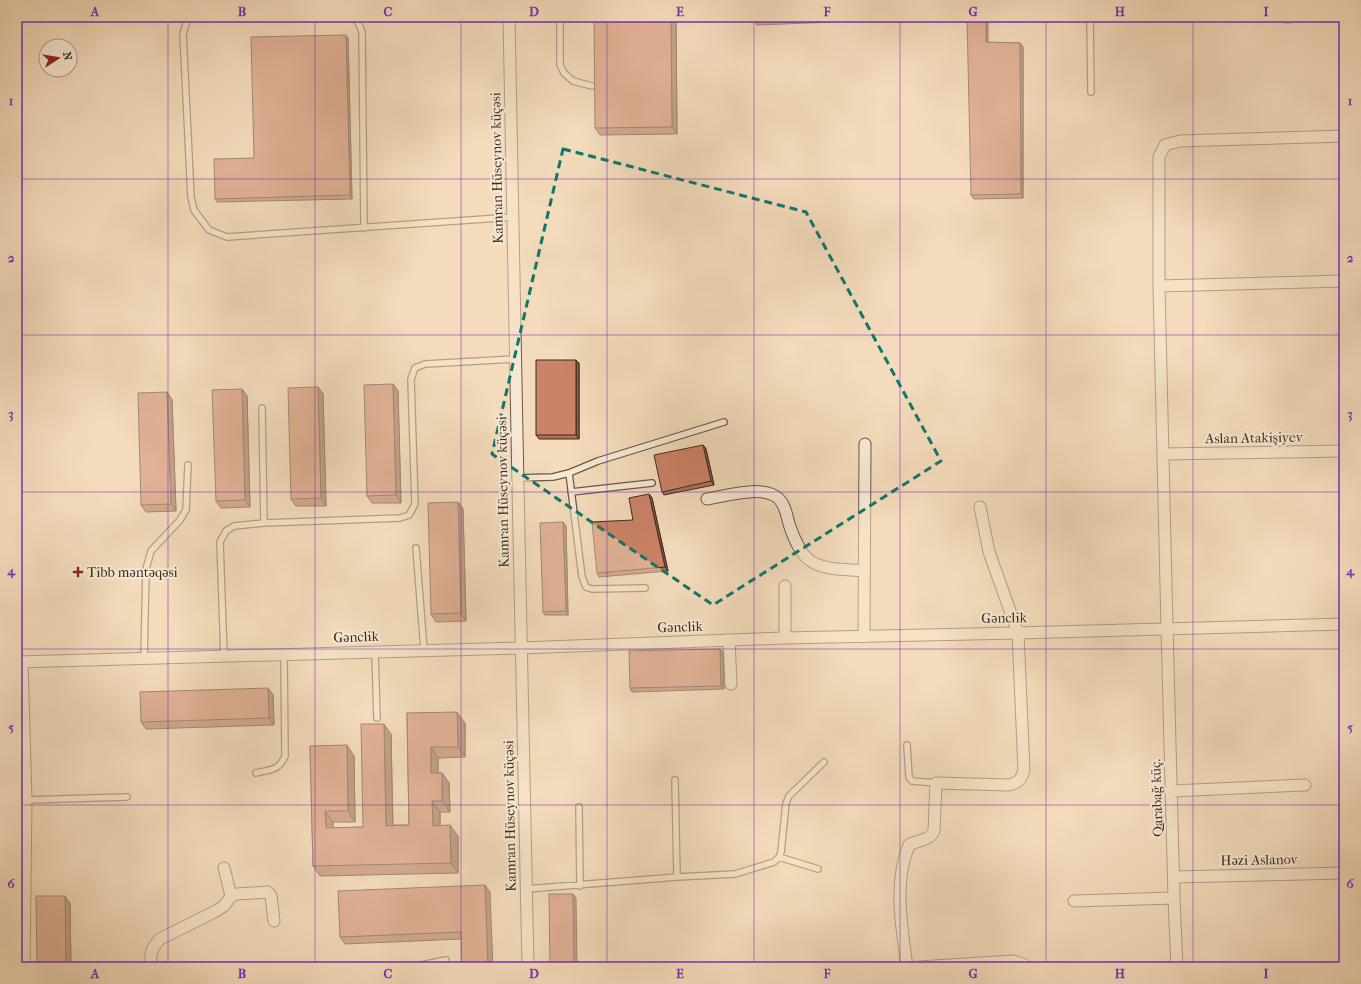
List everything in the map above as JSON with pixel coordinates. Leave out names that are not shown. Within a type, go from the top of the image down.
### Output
[{"type":"street","name":"Kamran Hüseynov küçəsi","points":[[509,17],[517,478],[528,967]]},
{"type":"street","name":"Qarabağ küç.","points":[[1177,967],[1159,286],[1159,157],[1165,145],[1180,141],[1344,136]]},
{"type":"street","points":[[1159,286],[1344,281]]},
{"type":"street","points":[[864,444],[864,637]]},
{"type":"street","name":"Aslan Atakişiyev","points":[[1164,454],[1344,451]]},
{"type":"street","points":[[708,499],[741,493],[760,492],[770,494],[779,499],[785,509],[792,534],[800,550],[809,559],[825,567],[864,571]]},
{"type":"street","points":[[907,967],[900,899],[903,865],[909,845],[926,840],[932,836],[934,831],[936,783],[1008,785],[1019,781],[1024,770],[1018,633],[989,552],[980,507]]},
{"type":"street","points":[[785,586],[785,638]]},
{"type":"street","name":"Gənclik","points":[[20,662],[521,648],[785,638],[1344,624]]},
{"type":"street","points":[[729,640],[731,684]]},
{"type":"street","points":[[20,662],[26,800],[24,967]]},
{"type":"street","points":[[1172,791],[1305,785]]},
{"type":"street","points":[[224,868],[231,896]]},
{"type":"street","name":"Həzi Aslanov","points":[[1174,877],[1344,873]]},
{"type":"street","points":[[151,967],[153,946],[160,939],[216,911],[225,905],[231,896],[237,894],[268,892],[271,896],[274,921]]},
{"type":"street","points":[[1074,902],[1174,898]]},
{"type":"street","points":[[918,967],[1014,961],[1025,965],[1026,967]]},
{"type":"lane","points":[[188,17],[183,34],[191,197],[194,210],[209,230],[227,237],[513,217]]},
{"type":"lane","points":[[353,17],[358,22],[362,32],[364,228]]},
{"type":"lane","points":[[560,17],[560,65],[564,73],[573,81],[592,86]]},
{"type":"lane","points":[[1090,17],[1091,92]]},
{"type":"lane","points":[[224,657],[220,542],[226,531],[234,526],[264,523],[400,518],[408,515],[415,504],[411,379],[415,368],[425,364],[516,359]]},
{"type":"lane","points":[[262,408],[264,523]]},
{"type":"lane","points":[[517,478],[553,477],[569,473],[598,461],[724,422]]},
{"type":"lane","points":[[144,659],[146,569],[151,551],[180,520],[186,510],[188,465]]},
{"type":"lane","points":[[569,473],[582,577],[586,587],[592,589],[645,588]]},
{"type":"lane","points":[[571,492],[652,482]]},
{"type":"lane","points":[[416,548],[424,650]]},
{"type":"lane","points":[[375,652],[377,718]]},
{"type":"lane","points":[[256,773],[276,768],[282,764],[285,756],[284,655]]},
{"type":"lane","points":[[907,745],[909,778],[912,781],[936,783]]},
{"type":"lane","points":[[526,889],[739,873],[774,862],[779,857],[781,852],[786,803],[789,796],[824,762]]},
{"type":"lane","points":[[675,780],[677,877]]},
{"type":"lane","points":[[26,800],[127,797]]},
{"type":"lane","points":[[579,807],[580,886]]},
{"type":"lane","points":[[779,857],[818,868]]},
{"type":"lane","points":[[411,967],[446,960]]},
{"type":"highlighted area","points":[[563,149],[806,212],[941,461],[713,605],[492,454]]},
{"type":"building","points":[[594,17],[671,17],[672,127],[595,128]]},
{"type":"building","points":[[755,17],[832,17],[832,18],[755,22]]},
{"type":"building","points":[[967,17],[986,17],[986,42],[1020,43],[1021,194],[971,195]]},
{"type":"building","points":[[346,35],[350,195],[215,199],[214,159],[254,158],[251,37]]},
{"type":"building","points":[[536,360],[576,360],[576,435],[536,435]]},
{"type":"building","points":[[393,384],[396,495],[367,496],[364,385]]},
{"type":"building","points":[[318,387],[321,498],[291,499],[288,388]]},
{"type":"building","points":[[242,389],[245,500],[216,501],[212,390]]},
{"type":"building","points":[[167,392],[171,504],[141,505],[138,393]]},
{"type":"building","points":[[703,445],[711,481],[662,492],[654,455]]},
{"type":"building","points":[[649,494],[665,567],[597,573],[592,522],[633,520],[629,498]]},
{"type":"building","points":[[458,502],[461,613],[431,614],[428,503]]},
{"type":"building","points":[[563,522],[566,611],[543,612],[540,523]]},
{"type":"building","points":[[720,649],[721,686],[630,688],[629,651]]},
{"type":"building","points":[[268,688],[269,718],[141,722],[140,692]]},
{"type":"building","points":[[457,712],[458,747],[431,747],[431,773],[442,773],[442,801],[432,801],[433,826],[450,825],[451,863],[313,866],[310,746],[347,745],[348,811],[325,811],[326,828],[363,827],[361,724],[384,724],[386,826],[409,825],[407,713]]},
{"type":"building","points":[[485,885],[488,967],[462,967],[461,932],[340,937],[338,891]]},
{"type":"building","points":[[549,894],[573,894],[574,967],[550,967]]},
{"type":"building","points":[[36,896],[65,896],[66,966],[37,967]]},
{"type":"place","name":"Tibb məntəqəsi","points":[[78,572]]}]
